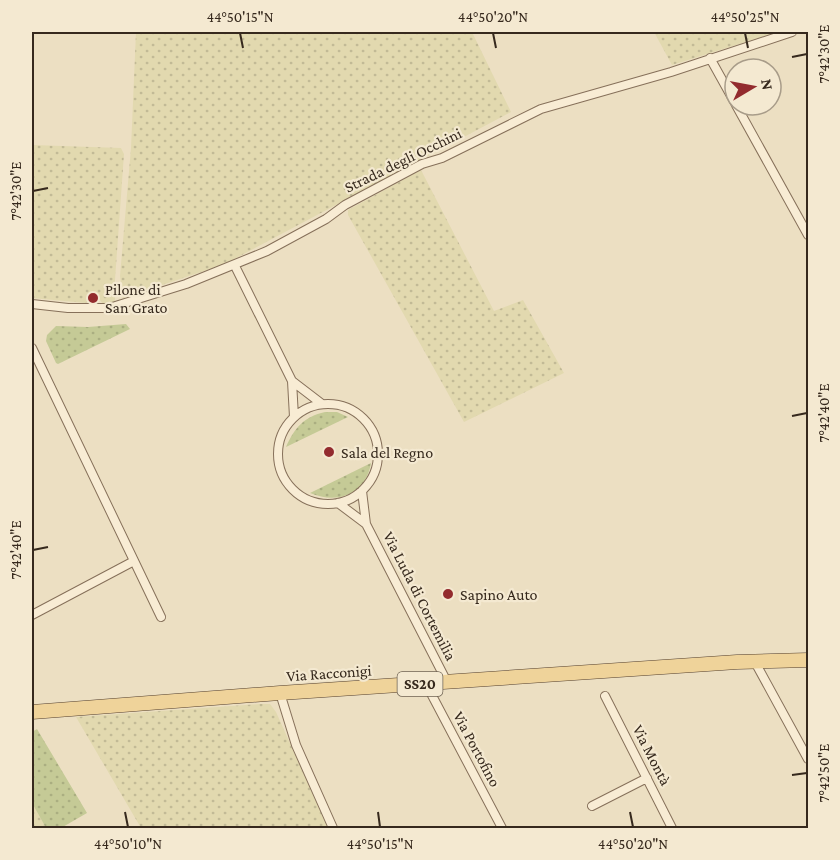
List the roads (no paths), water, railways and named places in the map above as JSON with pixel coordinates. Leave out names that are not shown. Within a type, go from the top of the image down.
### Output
[{"type":"main road","name":"Via Racconigi","points":[[32,712],[280,693],[808,660]]},
{"type":"street","name":"Strada degli Occhini","points":[[32,304],[68,308],[109,308],[164,292],[236,266],[267,251],[422,164],[442,158],[541,109],[671,72],[792,32]]},
{"type":"street","points":[[710,58],[723,81]]},
{"type":"street","points":[[743,117],[808,236]]},
{"type":"street","points":[[236,266],[292,381],[294,417]]},
{"type":"street","points":[[32,348],[161,617]]},
{"type":"street","points":[[292,381],[322,404]]},
{"type":"street","points":[[322,404],[336,404],[350,408],[370,427],[376,440],[378,453],[371,480],[362,491],[338,503],[322,504],[306,499],[293,490],[284,477],[279,461],[279,445],[284,430],[302,411],[322,404]]},
{"type":"street","name":"Via Luda di Cortemilia","points":[[362,491],[366,524],[447,682]]},
{"type":"street","name":"Via Luda di Cortemilia","points":[[338,503],[366,524]]},
{"type":"street","points":[[32,615],[134,561]]},
{"type":"street","points":[[755,662],[808,759]]},
{"type":"street","name":"Via Portofino","points":[[426,684],[502,828]]},
{"type":"street","points":[[280,693],[296,745],[333,828]]},
{"type":"street","name":"Via Montà","points":[[605,696],[672,828]]},
{"type":"street","points":[[592,806],[647,778]]},
{"type":"place","name":"Pilone di San Grato","points":[[93,298]]},
{"type":"place","name":"Sala del Regno","points":[[329,452]]},
{"type":"place","name":"Sapino Auto","points":[[448,594]]}]
